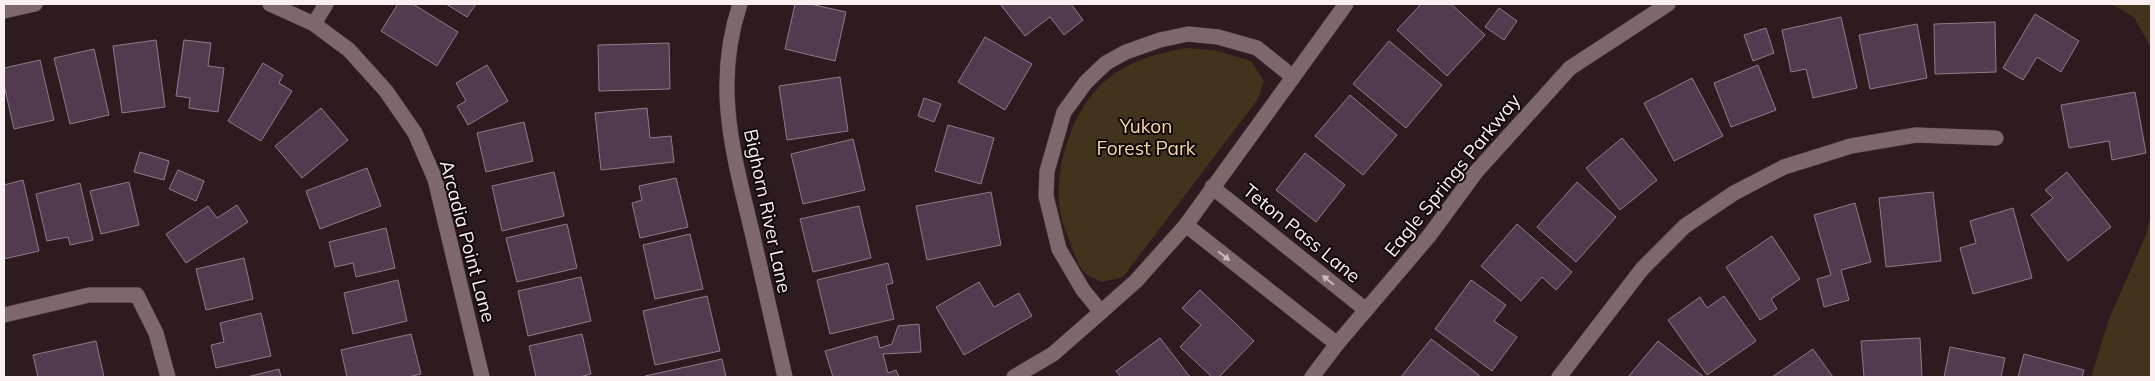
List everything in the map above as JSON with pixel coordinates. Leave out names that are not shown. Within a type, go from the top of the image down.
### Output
[{"type":"street","points":[[4,11],[35,4]]},
{"type":"street","name":"Arcadia Point Lane","points":[[270,4],[314,24],[349,50],[386,91],[415,133],[435,179],[482,377]]},
{"type":"street","points":[[314,24],[326,4]]},
{"type":"street","name":"Bighorn River Lane","points":[[740,4],[729,52],[726,97],[732,145],[785,377]]},
{"type":"street","points":[[1014,377],[1053,354],[1101,312],[1136,281],[1186,225],[1346,4]]},
{"type":"street","name":"Eagle Springs Parkway","points":[[1312,377],[1337,344],[1429,236],[1476,172],[1570,68],[1668,4]]},
{"type":"street","points":[[1101,312],[1083,290],[1059,250],[1046,196],[1048,171],[1064,112],[1086,82],[1106,62],[1126,52],[1160,40],[1188,34],[1218,37],[1257,48],[1293,77]]},
{"type":"street","points":[[1559,377],[1642,269],[1685,226],[1734,194],[1784,168],[1851,146],[1916,135],[1996,138]]},
{"type":"street","name":"Teton Pass Lane","points":[[1212,187],[1366,310]]},
{"type":"street","points":[[1186,225],[1337,344]]},
{"type":"street","points":[[4,315],[89,296],[137,295],[156,333],[168,377]]},
{"type":"green space","points":[[2111,4],[2151,4],[2151,48],[2134,17]]},
{"type":"green space","name":"Yukon Forest Park","points":[[1185,48],[1214,50],[1251,61],[1264,81],[1258,99],[1123,277],[1102,282],[1082,270],[1062,221],[1059,205],[1059,187],[1064,151],[1070,134],[1087,102],[1106,80],[1137,61]]},
{"type":"green space","points":[[2151,214],[2151,377],[2091,377],[2109,319],[2146,235]]},
{"type":"building","points":[[398,4],[413,4],[458,32],[437,66],[381,31]]},
{"type":"building","points":[[446,4],[476,4],[467,17]]},
{"type":"building","points":[[795,4],[810,4],[846,12],[835,61],[785,49]]},
{"type":"building","points":[[1000,4],[1071,4],[1083,20],[1064,35],[1050,17],[1025,36]]},
{"type":"building","points":[[1421,4],[1451,4],[1485,35],[1447,76],[1397,30]]},
{"type":"building","points":[[1499,8],[1517,21],[1504,40],[1485,27]]},
{"type":"building","points":[[2035,14],[2079,41],[2061,72],[2037,57],[2023,80],[2003,68]]},
{"type":"building","points":[[1841,17],[1857,88],[1813,98],[1806,69],[1791,72],[1782,30]]},
{"type":"building","points":[[1995,22],[1996,72],[1935,74],[1934,24]]},
{"type":"building","points":[[1917,24],[1927,78],[1870,89],[1859,35]]},
{"type":"building","points":[[1766,28],[1774,53],[1753,61],[1744,35]]},
{"type":"building","points":[[985,37],[1032,64],[1005,110],[958,82]]},
{"type":"building","points":[[156,40],[165,107],[122,113],[113,46]]},
{"type":"building","points":[[184,40],[211,43],[208,66],[224,68],[218,112],[189,108],[190,98],[176,96]]},
{"type":"building","points":[[1389,41],[1442,85],[1406,128],[1353,84]]},
{"type":"building","points":[[669,43],[670,89],[599,91],[598,45]]},
{"type":"building","points":[[94,49],[109,115],[70,124],[54,58]]},
{"type":"building","points":[[40,60],[54,120],[14,129],[4,85],[4,68]]},
{"type":"building","points":[[263,63],[283,75],[279,83],[292,91],[261,141],[228,121]]},
{"type":"building","points":[[487,65],[508,101],[468,125],[457,106],[466,101],[456,83]]},
{"type":"building","points":[[1758,65],[1776,110],[1731,127],[1714,83]]},
{"type":"building","points":[[840,77],[848,131],[787,140],[779,86]]},
{"type":"building","points":[[1692,78],[1723,136],[1674,161],[1644,103]]},
{"type":"building","points":[[2135,92],[2146,153],[2112,160],[2109,141],[2069,148],[2061,105]]},
{"type":"building","points":[[1350,95],[1397,135],[1363,175],[1315,136]]},
{"type":"building","points":[[924,98],[941,104],[934,122],[918,116]]},
{"type":"building","points":[[321,108],[348,140],[302,178],[275,146]]},
{"type":"building","points":[[647,108],[650,138],[671,136],[674,162],[601,170],[595,113]]},
{"type":"building","points":[[524,122],[533,161],[486,172],[477,133]]},
{"type":"building","points":[[948,125],[994,138],[981,184],[935,171]]},
{"type":"building","points":[[1622,138],[1657,180],[1620,210],[1586,168]]},
{"type":"building","points":[[853,139],[865,190],[803,204],[791,154]]},
{"type":"building","points":[[140,152],[169,161],[164,180],[134,172]]},
{"type":"building","points":[[1305,153],[1345,185],[1316,222],[1276,190]]},
{"type":"building","points":[[367,168],[381,206],[320,229],[306,191]]},
{"type":"building","points":[[178,170],[204,181],[196,201],[169,189]]},
{"type":"building","points":[[554,172],[564,216],[502,231],[492,186]]},
{"type":"building","points":[[2067,172],[2111,227],[2068,261],[2031,215],[2053,198],[2045,190]]},
{"type":"building","points":[[676,178],[688,227],[640,238],[632,203],[642,200],[639,186]]},
{"type":"building","points":[[23,180],[39,251],[4,259],[4,185]]},
{"type":"building","points":[[129,182],[139,225],[101,234],[90,191]]},
{"type":"building","points":[[1577,182],[1616,217],[1576,262],[1537,227]]},
{"type":"building","points":[[80,183],[93,240],[70,245],[68,237],[47,241],[36,194]]},
{"type":"building","points":[[991,192],[1001,245],[927,260],[916,206]]},
{"type":"building","points":[[1933,192],[1941,261],[1886,267],[1879,198]]},
{"type":"building","points":[[1855,203],[1871,262],[1841,270],[1849,300],[1824,307],[1817,279],[1831,275],[1814,215]]},
{"type":"building","points":[[237,205],[248,222],[186,263],[166,234],[208,206],[217,218]]},
{"type":"building","points":[[859,206],[871,258],[813,272],[800,219]]},
{"type":"building","points":[[2013,208],[2032,278],[1973,294],[1960,248],[1976,243],[1970,221]]},
{"type":"building","points":[[567,224],[577,268],[517,282],[506,238]]},
{"type":"building","points":[[1517,224],[1572,272],[1556,290],[1542,277],[1521,301],[1481,266]]},
{"type":"building","points":[[386,228],[395,268],[356,277],[353,263],[335,267],[329,242]]},
{"type":"building","points":[[690,234],[703,289],[655,299],[643,245]]},
{"type":"building","points":[[1772,236],[1800,279],[1771,299],[1777,309],[1760,320],[1726,267]]},
{"type":"building","points":[[244,258],[253,299],[206,310],[196,269]]},
{"type":"building","points":[[888,263],[893,283],[886,285],[894,319],[830,334],[817,280]]},
{"type":"building","points":[[581,277],[591,321],[528,336],[518,291]]},
{"type":"building","points":[[398,280],[407,321],[353,334],[344,293]]},
{"type":"building","points":[[1471,280],[1506,305],[1494,321],[1517,337],[1492,371],[1435,329]]},
{"type":"building","points":[[979,282],[994,307],[1019,293],[1032,316],[964,355],[936,307]]},
{"type":"building","points":[[1200,290],[1254,341],[1219,377],[1212,377],[1180,347],[1201,325],[1182,308]]},
{"type":"building","points":[[707,296],[720,351],[655,365],[643,311]]},
{"type":"building","points":[[1724,296],[1756,341],[1707,375],[1668,320],[1700,297],[1707,308]]},
{"type":"building","points":[[261,313],[271,356],[216,368],[211,345],[224,342],[220,323]]},
{"type":"building","points":[[919,324],[921,352],[883,354],[888,373],[896,370],[899,377],[833,377],[825,351],[877,336],[880,348],[892,344],[898,326]]},
{"type":"building","points":[[411,334],[421,374],[408,377],[347,377],[341,350]]},
{"type":"building","points":[[582,334],[591,374],[579,377],[536,377],[529,346]]},
{"type":"building","points":[[1160,338],[1190,377],[1121,377],[1116,371]]},
{"type":"building","points":[[1920,338],[1922,377],[1864,377],[1861,341]]},
{"type":"building","points":[[1431,339],[1479,375],[1478,377],[1401,377]]},
{"type":"building","points":[[96,341],[104,377],[38,377],[33,355]]},
{"type":"building","points":[[1658,341],[1704,377],[1628,377]]},
{"type":"building","points":[[1950,347],[2005,358],[2001,377],[1944,377]]},
{"type":"building","points":[[1813,349],[1833,377],[1772,377]]},
{"type":"building","points":[[2024,354],[2084,370],[2082,377],[2018,377]]},
{"type":"building","points":[[722,359],[726,377],[645,377],[645,376]]},
{"type":"building","points":[[279,369],[281,377],[247,377]]}]
